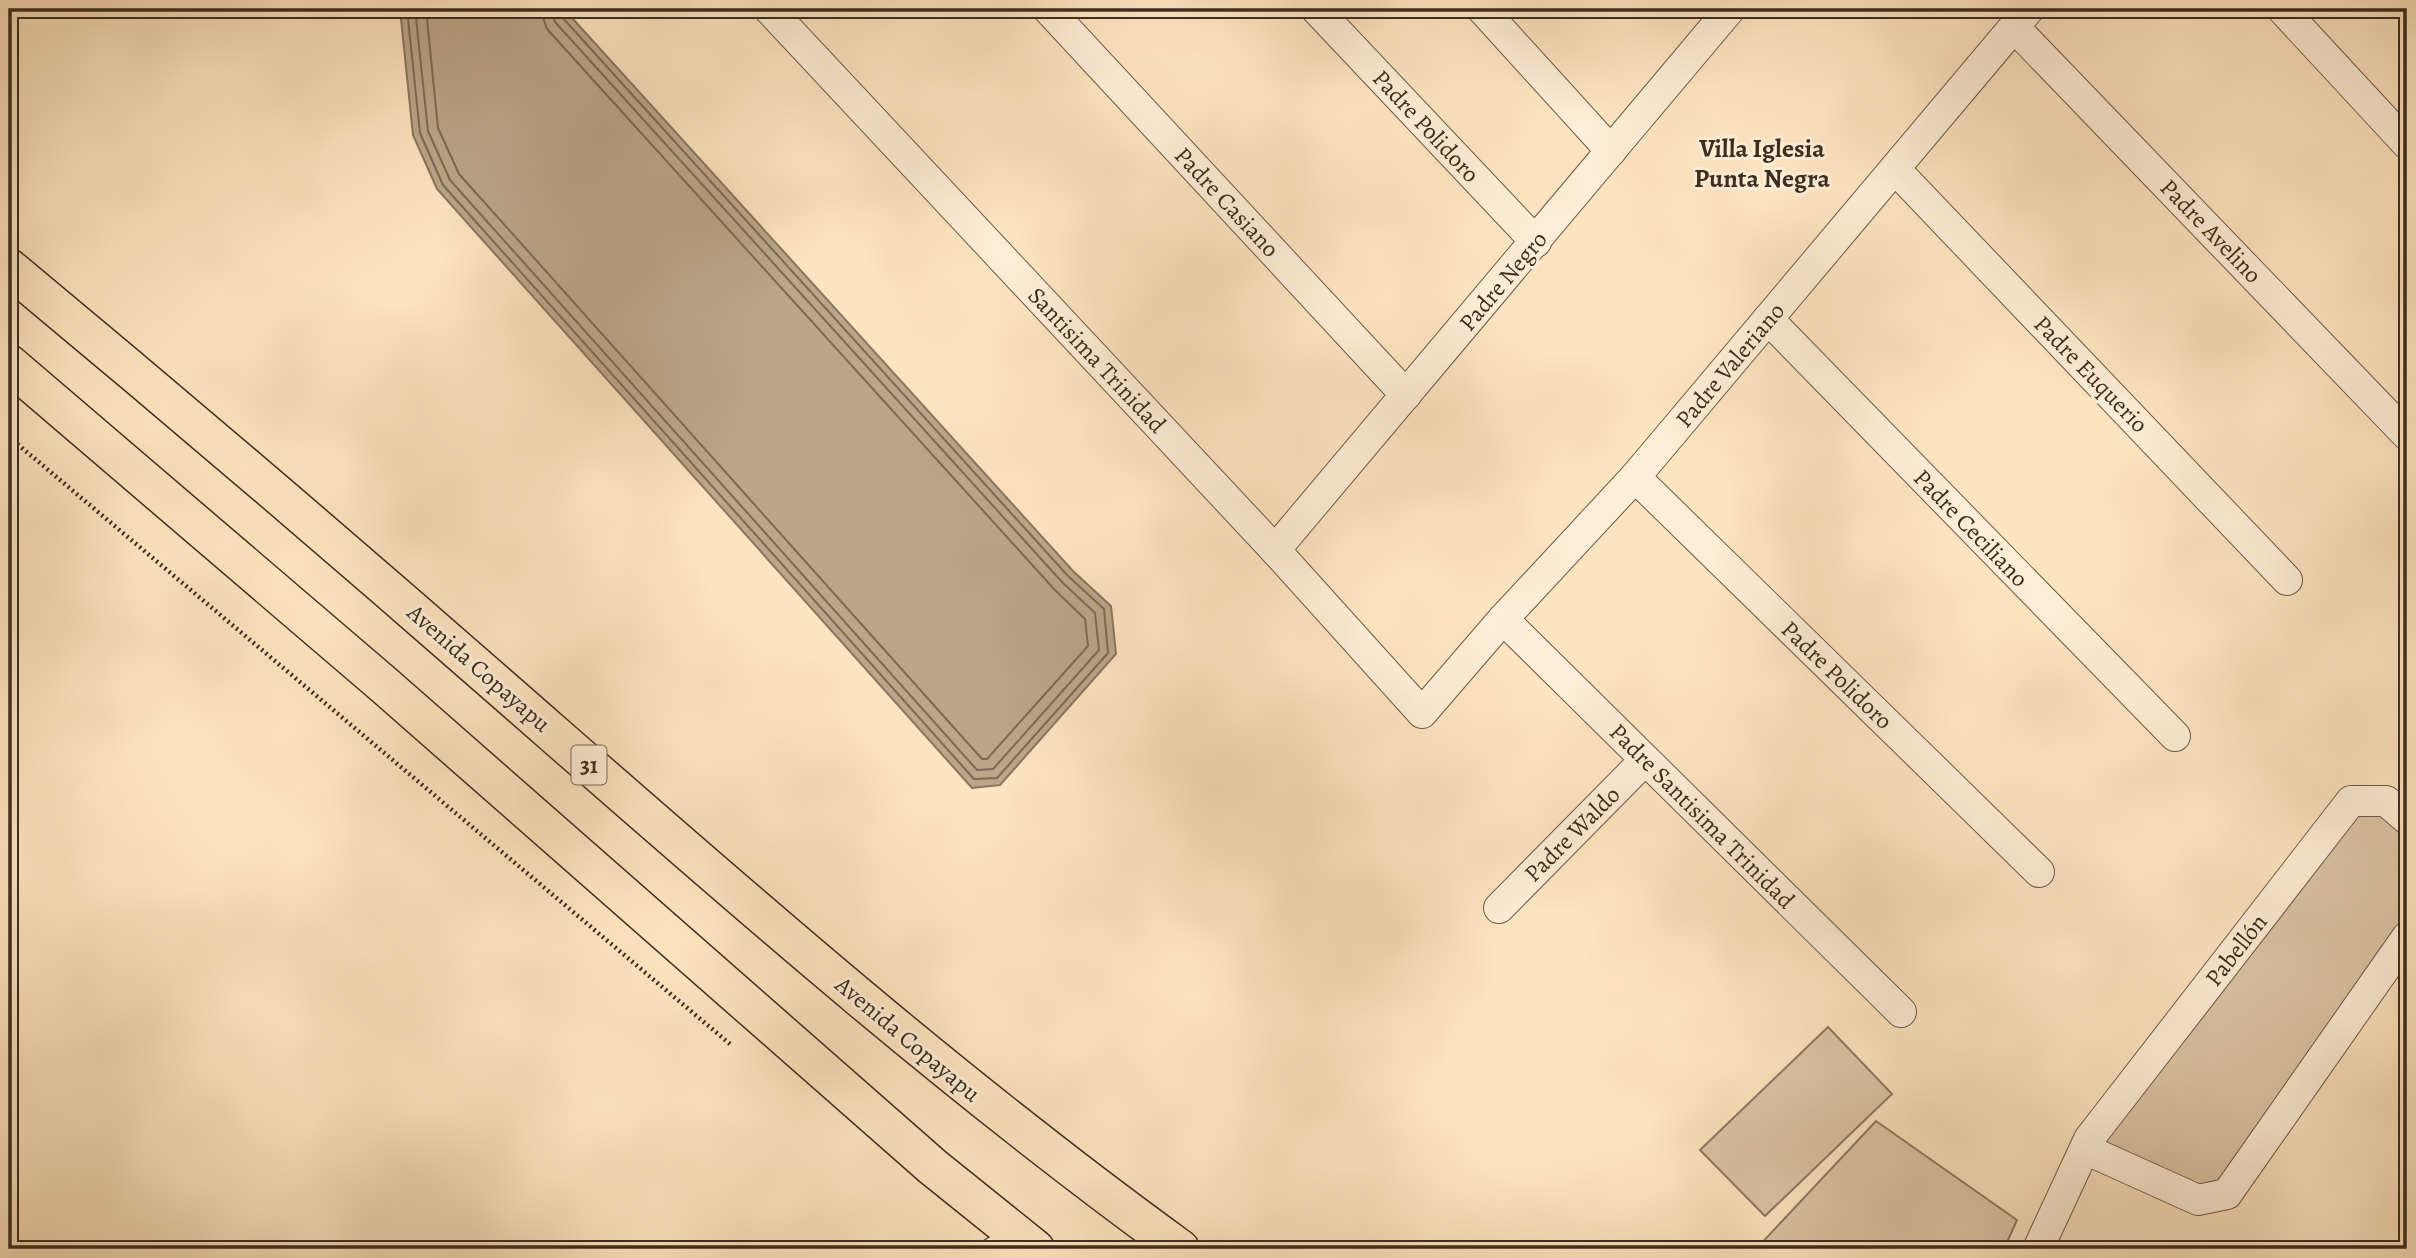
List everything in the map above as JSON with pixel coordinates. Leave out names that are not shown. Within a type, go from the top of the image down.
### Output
[{"type":"highway","name":"Avenida Copayapu","points":[[9,268],[430,625],[880,1018],[1025,1135],[1180,1249]]},
{"type":"highway","points":[[9,364],[383,684],[933,1167],[1011,1243]]},
{"type":"street","name":"Santisima Trinidad","points":[[769,9],[1275,550],[1422,713]]},
{"type":"street","name":"Padre Casiano","points":[[1048,9],[1406,395]]},
{"type":"street","name":"Padre Polidoro","points":[[1316,9],[1536,242]]},
{"type":"street","points":[[1482,9],[1611,151]]},
{"type":"street","name":"Padre Negro","points":[[1275,550],[1730,9]]},
{"type":"street","points":[[2282,9],[2407,144]]},
{"type":"street","name":"Padre Valeriano","points":[[1422,713],[1503,619],[1635,477],[2022,18]]},
{"type":"street","name":"Padre Avelino","points":[[2022,18],[2407,435]]},
{"type":"street","name":"Padre Euquerio","points":[[1895,169],[2287,580]]},
{"type":"street","name":"Padre Ceciliano","points":[[1768,320],[2175,736]]},
{"type":"street","name":"Padre Polidoro","points":[[1635,477],[2039,872]]},
{"type":"street","name":"Padre Santisima Trinidad","points":[[1503,619],[1901,1012]]},
{"type":"street","name":"Padre Waldo","points":[[1499,908],[1645,760]]},
{"type":"street","name":"Pabellón","points":[[2038,1249],[2085,1149],[2351,802],[2386,801],[2407,819]]},
{"type":"street","points":[[2085,1149],[2198,1200],[2227,1194],[2407,937]]},
{"type":"path","points":[[9,437],[741,1053]]},
{"type":"shaded area","points":[[2373,802],[2407,832],[2407,927],[2227,1194],[2186,1195],[2089,1139],[2338,818]]},
{"type":"shaded area","points":[[1828,1027],[1892,1094],[1765,1216],[1700,1150]]},
{"type":"shaded area","points":[[1876,1121],[2017,1220],[2004,1249],[1756,1249]]},
{"type":"water","points":[[400,9],[564,9],[1073,571],[1111,606],[1116,654],[1000,785],[972,788],[437,189],[413,135]]},
{"type":"district","name":"Villa Iglesia Punta Negra","points":[[1762,163]]}]
